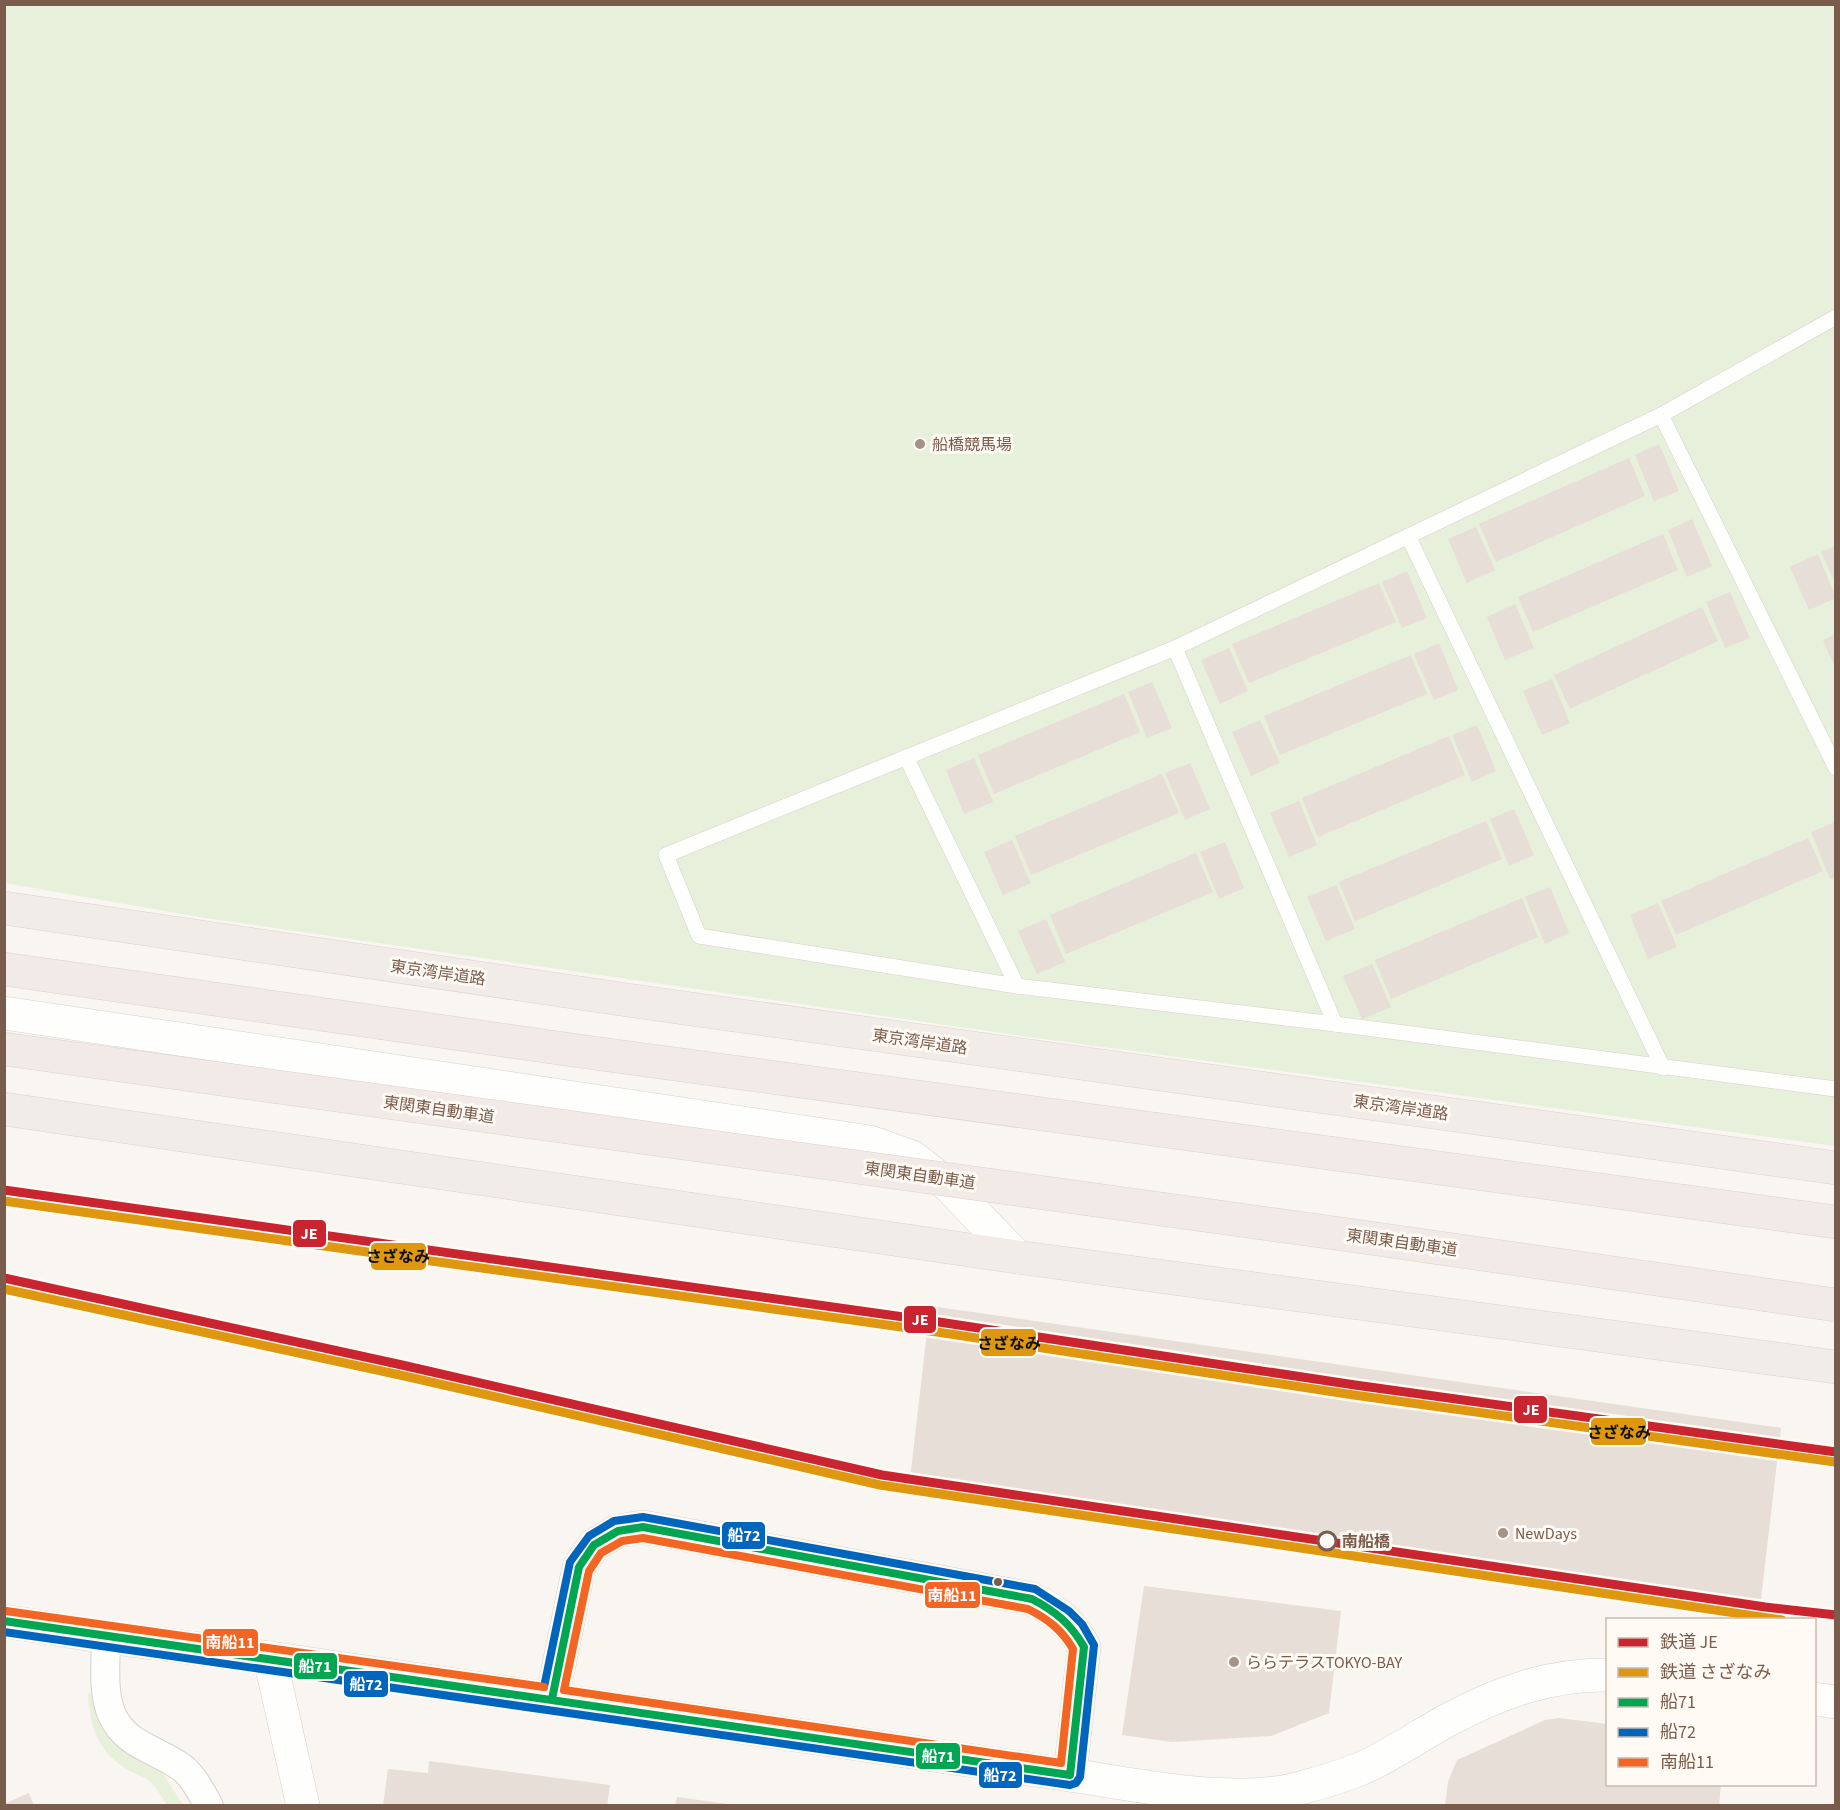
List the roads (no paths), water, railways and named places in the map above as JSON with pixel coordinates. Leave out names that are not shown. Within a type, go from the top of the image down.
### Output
[{"type":"highway","name":"東京湾岸道路","points":[[4,908],[634,1001],[1836,1167]]},
{"type":"highway","points":[[4,969],[591,1052],[1836,1222]]},
{"type":"highway","name":"東関東自動車道","points":[[4,1049],[1363,1236],[1836,1305]]},
{"type":"highway","points":[[4,1109],[1017,1257],[1836,1367]]},
{"type":"street","points":[[4,1013],[870,1142],[912,1157],[948,1185],[1017,1257]]},
{"type":"street","points":[[552,1699],[579,1567],[594,1545],[618,1531],[643,1527],[1032,1599],[1059,1613],[1075,1630],[1084,1647],[1070,1776]]},
{"type":"street","points":[[4,1621],[1070,1776],[1240,1795],[1301,1788],[1361,1769],[1447,1720],[1512,1690],[1537,1683],[1585,1675],[1606,1675]]},
{"type":"street","points":[[106,1636],[108,1698],[112,1716],[131,1740],[180,1766],[192,1779],[209,1806]]},
{"type":"street","points":[[270,1658],[303,1806]]},
{"type":"street","points":[[1816,1699],[1836,1702]]},
{"type":"lane","points":[[1836,317],[1660,415],[1175,648],[666,855],[699,936],[1017,986],[1335,1024],[1836,1089]]},
{"type":"lane","points":[[1660,415],[1836,768]]},
{"type":"lane","points":[[1408,536],[1663,1068]]},
{"type":"lane","points":[[1175,648],[1335,1024]]},
{"type":"lane","points":[[906,757],[1017,986]]},
{"type":"rail line","name":"JE","points":[[4,1190],[1836,1452]]},
{"type":"rail line","name":"さざなみ","points":[[4,1201],[937,1332],[1354,1395],[1835,1462]]},
{"type":"rail line","name":"JE","points":[[4,1278],[402,1365],[882,1475],[1765,1607],[1836,1615]]},
{"type":"rail line","name":"さざなみ","points":[[4,1289],[400,1375],[880,1485],[1769,1618]]},
{"type":"place","name":"船橋競馬場","points":[[920,444]]},
{"type":"place","name":"NewDays","points":[[1503,1533]]},
{"type":"place","name":"南船橋","points":[[1327,1541]]},
{"type":"place","name":"ららテラスTOKYO-BAY","points":[[1234,1662]]}]
